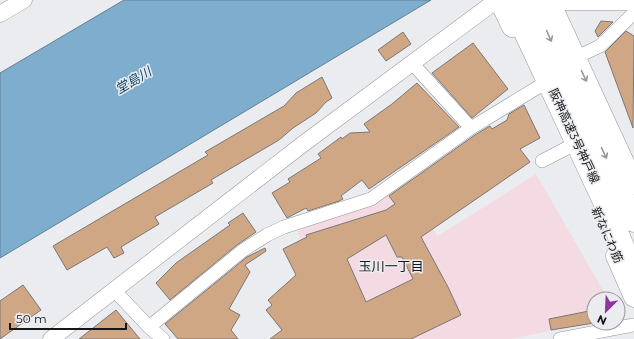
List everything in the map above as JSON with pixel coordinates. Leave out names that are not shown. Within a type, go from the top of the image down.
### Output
[{"type":"highway","name":"阪神高速3号神戸線","points":[[510,0],[585,159],[634,273]]},
{"type":"highway","name":"阪神高速3号神戸線","points":[[544,1],[634,221]]},
{"type":"main road","name":"新なにわ筋","points":[[498,0],[569,147],[634,297]]},
{"type":"main road","points":[[544,1],[575,58],[634,184]]},
{"type":"street","points":[[0,14],[24,0]]},
{"type":"street","points":[[51,339],[303,144],[498,0]]},
{"type":"street","points":[[544,1],[634,2]]},
{"type":"street","points":[[575,58],[600,46],[634,13]]},
{"type":"street","points":[[412,63],[471,128]]},
{"type":"street","points":[[149,328],[242,251],[259,240],[284,228],[371,199],[471,128],[540,86]]},
{"type":"street","points":[[542,160],[569,147]]},
{"type":"street","points":[[114,290],[149,328],[163,339]]},
{"type":"street","points":[[560,339],[634,325]]},
{"type":"shaded area","points":[[536,174],[603,291],[586,291],[586,323],[512,339],[311,339],[336,317],[297,231],[379,199],[401,184],[438,236]]},
{"type":"water","name":"堂島川","points":[[124,0],[431,0],[0,258],[0,73]]},
{"type":"building","points":[[601,21],[613,22],[598,37],[595,31]]},
{"type":"building","points":[[626,31],[634,36],[633,128],[605,52]]},
{"type":"building","points":[[403,32],[411,44],[386,61],[378,50]]},
{"type":"building","points":[[473,43],[508,89],[472,118],[432,73]]},
{"type":"building","points":[[322,77],[332,98],[316,113],[293,128],[279,140],[211,180],[213,183],[155,217],[159,224],[121,247],[124,253],[114,258],[107,247],[67,270],[53,246],[208,155],[205,152],[284,106],[296,93]]},
{"type":"building","points":[[417,83],[459,127],[369,189],[362,180],[341,196],[343,199],[308,211],[306,208],[287,218],[272,193],[290,182],[288,179],[321,158],[318,154],[341,137],[342,139],[350,133],[370,132],[364,124],[392,104]]},
{"type":"building","points":[[524,105],[540,138],[520,149],[530,162],[421,237],[448,287],[461,315],[411,339],[270,339],[282,330],[266,310],[272,305],[268,300],[296,275],[283,249],[307,237],[306,235],[386,210],[395,204],[389,196],[475,135],[490,126],[492,129],[507,120],[509,114]],"holes":[[[386,235],[397,257],[402,257],[413,279],[366,302],[347,259]]]},
{"type":"building","points":[[243,213],[256,232],[237,245],[170,300],[156,283],[176,263],[230,225],[228,223]]},
{"type":"building","points":[[265,248],[266,251],[245,265],[250,272],[229,309],[240,315],[231,330],[238,339],[178,339],[165,324],[247,257]]},
{"type":"building","points":[[23,285],[41,310],[0,339],[0,301]]},
{"type":"building","points":[[116,310],[140,339],[79,339]]},
{"type":"building","points":[[586,312],[586,324],[551,330],[549,319]]},
{"type":"district","name":"玉川一丁目","points":[[391,266]]}]
